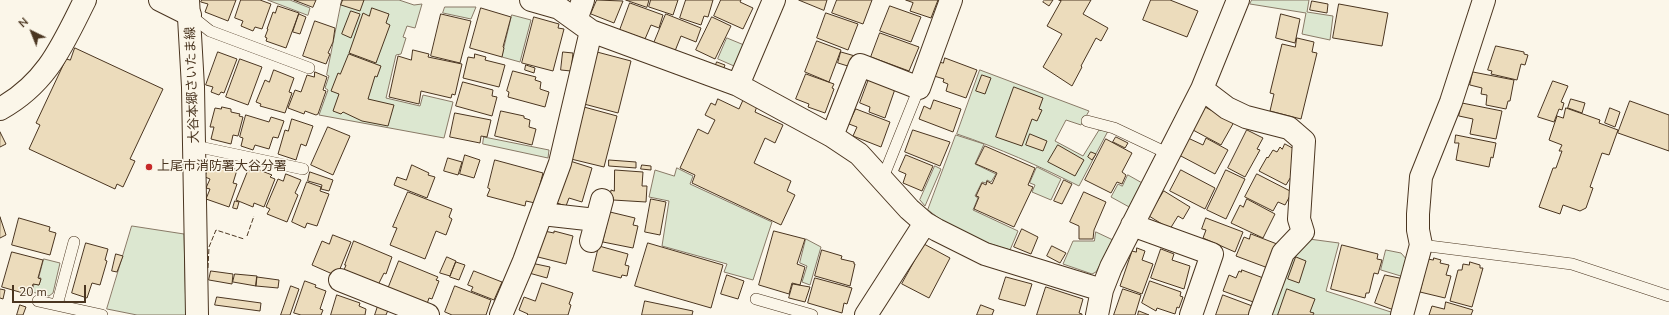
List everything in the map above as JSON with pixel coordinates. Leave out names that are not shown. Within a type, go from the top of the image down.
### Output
[{"type":"street","points":[[0,109],[29,90],[45,73],[59,52],[85,0]]},
{"type":"street","points":[[160,0],[189,7]]},
{"type":"street","points":[[531,0],[584,17],[738,85],[832,136],[859,154],[882,180],[925,223],[937,230],[985,254],[1102,290]]},
{"type":"street","points":[[738,85],[774,0]]},
{"type":"street","points":[[832,136],[860,66],[919,88],[952,0]]},
{"type":"street","points":[[1097,315],[1102,290],[1111,267],[1202,88],[1238,0]]},
{"type":"street","points":[[1402,315],[1421,245],[1418,230],[1418,214],[1421,177],[1451,102],[1484,0]]},
{"type":"street","name":"大谷本郷さいたま線","points":[[189,7],[195,146],[197,315]]},
{"type":"street","points":[[501,315],[542,214],[560,163],[584,17]]},
{"type":"street","points":[[1202,88],[1227,108],[1246,117],[1289,128],[1304,141],[1299,219],[1303,232],[1283,253],[1260,315]]},
{"type":"street","points":[[542,214],[599,210],[591,241]]},
{"type":"street","points":[[866,315],[925,223]]},
{"type":"street","points":[[1132,225],[1212,254],[1190,315]]},
{"type":"street","points":[[340,280],[428,315]]},
{"type":"lane","points":[[189,7],[210,31],[309,68]]},
{"type":"lane","points":[[882,180],[919,88]]},
{"type":"lane","points":[[1087,121],[1114,128],[1168,154]]},
{"type":"lane","points":[[195,146],[304,169]]},
{"type":"lane","points":[[57,305],[74,242]]},
{"type":"lane","points":[[1421,245],[1572,264],[1669,296]]},
{"type":"lane","points":[[756,299],[812,315]]},
{"type":"lane","points":[[38,301],[102,315]]},
{"type":"green space","points":[[268,0],[290,0],[310,8],[308,15]]},
{"type":"green space","points":[[342,0],[399,0],[414,5],[422,4],[415,28],[407,26],[403,37],[406,38],[401,54],[396,55],[386,98],[420,106],[423,95],[453,102],[444,138],[319,115],[328,90],[325,88],[329,76],[327,75]]},
{"type":"green space","points":[[1252,0],[1309,0],[1307,12],[1333,16],[1330,40],[1302,34],[1306,13],[1250,4]]},
{"type":"green space","points":[[445,7],[476,7],[471,19],[443,13]]},
{"type":"green space","points":[[512,15],[531,20],[520,62],[502,57]]},
{"type":"green space","points":[[727,38],[744,45],[734,66],[718,59]]},
{"type":"green space","points":[[980,70],[1089,111],[1081,125],[1066,120],[1055,141],[1083,156],[1099,130],[1108,131],[1079,186],[1019,158],[957,134]]},
{"type":"green space","points":[[956,135],[984,144],[975,164],[996,174],[991,182],[987,180],[986,183],[982,182],[975,196],[978,198],[973,210],[1018,231],[1010,250],[987,243],[957,230],[928,210]]},
{"type":"green space","points":[[484,137],[549,150],[548,158],[483,144]]},
{"type":"green space","points":[[935,166],[941,169],[925,206],[920,200]]},
{"type":"green space","points":[[1037,167],[1061,179],[1051,200],[1032,192],[1035,185],[1030,183]]},
{"type":"green space","points":[[677,168],[693,176],[690,184],[772,222],[753,280],[724,272],[727,264],[662,246],[669,201],[649,197],[655,170],[674,176]]},
{"type":"green space","points":[[1128,175],[1144,184],[1131,208],[1111,197],[1118,184],[1122,186]]},
{"type":"green space","points":[[132,226],[184,234],[186,315],[137,315],[107,309]]},
{"type":"green space","points":[[1096,232],[1113,240],[1096,272],[1092,274],[1063,264],[1073,241],[1094,241]]},
{"type":"green space","points":[[806,239],[821,247],[810,285],[802,282],[807,266],[800,263]]},
{"type":"green space","points":[[1309,239],[1339,243],[1326,291],[1394,313],[1393,315],[1269,315],[1295,247]]},
{"type":"green space","points":[[1386,250],[1401,253],[1408,261],[1404,277],[1381,270]]},
{"type":"green space","points":[[44,259],[60,263],[53,293],[49,296],[32,292],[34,284],[39,285],[41,278],[39,278]]},
{"type":"building","points":[[202,0],[236,0],[228,21],[205,12],[208,4],[201,2]]},
{"type":"building","points":[[241,0],[260,0],[271,4],[262,29],[255,27],[253,31],[241,26],[243,21],[235,18]]},
{"type":"building","points":[[294,0],[316,0],[313,7]]},
{"type":"building","points":[[343,0],[364,0],[360,11],[341,5]]},
{"type":"building","points":[[597,0],[623,1],[614,23],[591,14]]},
{"type":"building","points":[[626,0],[649,0],[647,7]]},
{"type":"building","points":[[651,0],[678,0],[673,15],[649,7]]},
{"type":"building","points":[[686,0],[713,0],[708,17],[704,16],[701,25],[680,18]]},
{"type":"building","points":[[721,0],[741,0],[740,2],[753,8],[743,29],[714,16]]},
{"type":"building","points":[[799,0],[827,0],[824,10]]},
{"type":"building","points":[[837,0],[872,0],[863,24],[832,13]]},
{"type":"building","points":[[906,0],[938,0],[931,18],[910,11],[913,3]]},
{"type":"building","points":[[1045,0],[1053,0],[1049,6],[1043,2]]},
{"type":"building","points":[[1059,0],[1091,0],[1083,14],[1108,28],[1101,41],[1096,38],[1072,86],[1043,67],[1062,34],[1047,26],[1061,1]]},
{"type":"building","points":[[1151,0],[1170,0],[1198,11],[1187,37],[1143,20]]},
{"type":"building","points":[[1312,1],[1328,4],[1327,13],[1310,10]]},
{"type":"building","points":[[630,3],[663,15],[659,28],[651,25],[645,39],[620,30]]},
{"type":"building","points":[[1339,4],[1388,13],[1382,46],[1333,38]]},
{"type":"building","points":[[278,6],[299,13],[286,48],[266,41],[267,38],[265,37],[273,12],[275,13]]},
{"type":"building","points":[[890,6],[921,17],[911,42],[880,31]]},
{"type":"building","points":[[372,8],[389,14],[386,23],[390,25],[376,63],[349,53],[363,13],[369,16]]},
{"type":"building","points":[[481,8],[511,17],[503,47],[502,57],[470,48]]},
{"type":"building","points":[[351,11],[360,14],[351,38],[342,34]]},
{"type":"building","points":[[826,13],[858,24],[848,50],[817,38]]},
{"type":"building","points":[[299,14],[306,17],[300,34],[293,32]]},
{"type":"building","points":[[441,14],[471,21],[460,63],[431,56]]},
{"type":"building","points":[[666,14],[701,28],[696,42],[681,36],[675,51],[654,43]]},
{"type":"building","points":[[1281,14],[1300,19],[1295,43],[1276,38]]},
{"type":"building","points":[[534,17],[559,24],[558,28],[564,29],[553,71],[522,63]]},
{"type":"building","points":[[712,17],[731,26],[715,59],[696,50]]},
{"type":"building","points":[[315,21],[335,28],[333,42],[328,53],[330,54],[326,64],[303,56]]},
{"type":"building","points":[[880,33],[919,47],[909,71],[871,57]]},
{"type":"building","points":[[1297,38],[1314,42],[1312,52],[1317,53],[1301,119],[1270,111],[1274,94],[1270,93],[1282,44],[1295,47]]},
{"type":"building","points":[[817,41],[841,50],[829,82],[805,72]]},
{"type":"building","points":[[1496,46],[1524,52],[1524,54],[1528,55],[1525,65],[1521,64],[1517,80],[1491,74],[1492,71],[1488,70]]},
{"type":"building","points":[[75,48],[163,89],[130,159],[135,161],[123,187],[117,184],[115,189],[29,149],[40,125],[36,123],[66,59],[70,60]]},
{"type":"building","points":[[413,50],[429,54],[428,57],[462,64],[455,95],[452,94],[451,98],[421,91],[419,104],[389,97],[398,56],[411,60]]},
{"type":"building","points":[[218,52],[237,59],[224,93],[221,92],[219,95],[211,92],[213,87],[206,85]]},
{"type":"building","points":[[563,52],[573,53],[571,71],[561,70]]},
{"type":"building","points":[[597,52],[631,61],[618,113],[584,104]]},
{"type":"building","points":[[841,52],[855,56],[851,67],[838,63]]},
{"type":"building","points":[[349,54],[381,66],[377,77],[375,76],[368,99],[394,105],[388,126],[362,121],[343,112],[341,114],[333,111],[339,94],[331,91],[338,73],[340,74]]},
{"type":"building","points":[[475,54],[486,57],[485,60],[505,65],[499,87],[463,78],[468,57],[474,58]]},
{"type":"building","points":[[945,58],[977,70],[966,98],[946,91],[948,84],[943,82],[944,79],[934,76],[939,62],[943,63]]},
{"type":"building","points":[[240,59],[262,67],[248,105],[226,97]]},
{"type":"building","points":[[717,62],[725,65],[723,70],[715,67]]},
{"type":"building","points":[[526,65],[535,68],[534,73],[525,70]]},
{"type":"building","points":[[274,70],[294,78],[289,92],[292,93],[285,113],[260,106],[261,104],[256,102],[265,80],[269,82]]},
{"type":"building","points":[[513,71],[536,77],[535,80],[541,82],[540,89],[549,92],[545,107],[508,97],[509,92],[507,91]]},
{"type":"building","points":[[315,72],[327,77],[323,90],[326,91],[318,114],[316,115],[305,111],[304,114],[288,108],[295,90],[301,92],[307,75],[314,77]]},
{"type":"building","points":[[1473,72],[1514,80],[1510,101],[1508,101],[1506,109],[1486,105],[1487,95],[1481,94],[1482,88],[1470,85]]},
{"type":"building","points":[[806,74],[834,84],[832,88],[834,89],[825,113],[808,107],[809,104],[796,99]]},
{"type":"building","points":[[982,75],[991,78],[985,94],[976,91]]},
{"type":"building","points":[[869,79],[895,89],[885,118],[869,112],[870,107],[860,103]]},
{"type":"building","points":[[1553,81],[1568,86],[1561,102],[1564,103],[1562,110],[1559,109],[1554,122],[1538,117]]},
{"type":"building","points":[[463,82],[493,90],[492,96],[497,97],[492,116],[456,106]]},
{"type":"building","points":[[1014,87],[1043,98],[1039,109],[1042,110],[1037,121],[1032,119],[1022,146],[996,137]]},
{"type":"building","points":[[718,99],[739,109],[743,100],[757,106],[755,112],[783,125],[775,143],[765,138],[754,163],[791,181],[787,191],[795,195],[781,225],[692,183],[695,175],[680,168],[698,129],[708,134],[715,120],[705,115],[711,103],[715,105]]},
{"type":"building","points":[[1571,99],[1585,103],[1582,113],[1568,108]]},
{"type":"building","points":[[934,100],[961,109],[953,132],[919,119],[924,106],[930,109]]},
{"type":"building","points":[[1630,101],[1669,115],[1669,151],[1618,133]]},
{"type":"building","points":[[1462,103],[1502,111],[1496,139],[1470,134],[1473,119],[1459,116]]},
{"type":"building","points":[[222,107],[231,109],[231,112],[240,114],[239,116],[243,117],[238,136],[233,135],[231,144],[211,139],[214,127],[210,127],[215,108],[221,109]]},
{"type":"building","points":[[584,107],[617,116],[604,167],[571,159]]},
{"type":"building","points":[[1205,107],[1234,122],[1221,145],[1193,130]]},
{"type":"building","points":[[1566,108],[1600,120],[1599,123],[1618,130],[1609,155],[1602,153],[1590,187],[1593,188],[1586,208],[1580,211],[1563,205],[1560,214],[1539,207],[1553,168],[1556,168],[1562,151],[1559,151],[1562,145],[1549,140],[1557,116],[1563,118]]},
{"type":"building","points":[[1610,108],[1620,112],[1615,127],[1605,123]]},
{"type":"building","points":[[856,109],[890,122],[881,147],[853,136],[857,127],[849,124]]},
{"type":"building","points":[[501,111],[524,116],[524,118],[530,120],[529,127],[536,129],[532,145],[495,136]]},
{"type":"building","points":[[455,113],[491,120],[487,137],[481,136],[480,143],[450,137]]},
{"type":"building","points":[[246,115],[269,122],[271,117],[284,121],[278,138],[273,137],[269,149],[255,145],[253,150],[241,146],[243,138],[240,137]]},
{"type":"building","points":[[292,119],[313,126],[306,146],[301,144],[296,160],[278,154],[285,130],[288,131]]},
{"type":"building","points":[[328,127],[350,136],[333,175],[311,165]]},
{"type":"building","points":[[913,130],[950,142],[940,166],[905,152]]},
{"type":"building","points":[[1247,130],[1263,138],[1257,149],[1260,150],[1245,177],[1228,168]]},
{"type":"building","points":[[0,132],[6,144],[0,147]]},
{"type":"building","points":[[1030,134],[1047,141],[1043,151],[1026,145]]},
{"type":"building","points":[[1456,135],[1496,143],[1493,158],[1491,157],[1489,167],[1456,160],[1459,143],[1455,143]]},
{"type":"building","points":[[1116,137],[1128,143],[1125,148],[1113,142]]},
{"type":"building","points":[[1188,138],[1203,145],[1206,138],[1228,150],[1215,174],[1179,155]]},
{"type":"building","points":[[1106,139],[1132,153],[1122,172],[1126,175],[1122,184],[1117,182],[1111,193],[1085,180]]},
{"type":"building","points":[[1285,144],[1298,151],[1295,170],[1286,185],[1259,171],[1273,150],[1277,152],[1280,147],[1282,149]]},
{"type":"building","points":[[1058,145],[1084,160],[1075,176],[1048,162]]},
{"type":"building","points":[[985,146],[1035,168],[1028,185],[1033,187],[1014,227],[974,209],[979,197],[976,196],[982,183],[986,185],[987,181],[992,184],[997,173],[976,164]]},
{"type":"building","points":[[1091,152],[1096,154],[1092,160],[1088,157]]},
{"type":"building","points":[[465,155],[480,160],[474,178],[460,174]]},
{"type":"building","points":[[906,155],[933,166],[922,191],[903,183],[906,174],[899,171]]},
{"type":"building","points":[[448,158],[462,162],[458,175],[444,171]]},
{"type":"building","points":[[212,160],[237,170],[233,183],[237,184],[229,207],[206,199],[210,189],[206,188],[210,179],[205,177]]},
{"type":"building","points":[[495,160],[543,173],[535,203],[526,201],[525,206],[487,196],[490,189],[488,188]]},
{"type":"building","points":[[609,160],[636,162],[636,168],[609,166]]},
{"type":"building","points":[[570,161],[592,168],[582,202],[569,198],[566,206],[557,203]]},
{"type":"building","points":[[412,165],[429,173],[428,175],[435,177],[427,198],[394,185],[397,177],[406,180]]},
{"type":"building","points":[[642,165],[651,166],[651,170],[641,169]]},
{"type":"building","points":[[252,167],[272,175],[270,177],[275,179],[264,207],[254,203],[253,207],[236,200],[248,170],[250,171]]},
{"type":"building","points":[[615,170],[643,172],[642,186],[647,186],[646,202],[613,200],[613,197],[610,197],[611,190],[614,191]]},
{"type":"building","points":[[1181,170],[1215,188],[1205,209],[1170,191]]},
{"type":"building","points":[[1226,170],[1245,179],[1226,219],[1207,210]]},
{"type":"building","points":[[310,172],[333,180],[329,191],[321,189],[322,185],[308,181]]},
{"type":"building","points":[[286,174],[301,180],[295,193],[298,195],[287,222],[267,214],[270,209],[266,207],[278,179],[283,181]]},
{"type":"building","points":[[1257,174],[1292,192],[1285,205],[1278,202],[1273,211],[1245,197]]},
{"type":"building","points":[[1064,180],[1072,184],[1062,204],[1054,201]]},
{"type":"building","points":[[307,182],[321,187],[320,191],[329,194],[317,226],[307,223],[305,228],[292,222]]},
{"type":"building","points":[[1164,191],[1190,207],[1183,219],[1178,216],[1170,229],[1149,216]]},
{"type":"building","points":[[408,192],[452,209],[449,217],[452,219],[446,235],[436,231],[425,259],[390,245],[397,228],[393,227]]},
{"type":"building","points":[[1084,192],[1106,202],[1094,230],[1093,239],[1079,239],[1079,226],[1070,222]]},
{"type":"building","points":[[651,199],[666,202],[660,235],[645,232]]},
{"type":"building","points":[[1247,199],[1275,214],[1263,238],[1231,223],[1240,205],[1243,207]]},
{"type":"building","points":[[235,201],[239,202],[237,209],[233,208]]},
{"type":"building","points":[[610,212],[635,218],[633,225],[638,226],[633,248],[603,242]]},
{"type":"building","points":[[0,217],[6,235],[0,238]]},
{"type":"building","points":[[19,218],[50,227],[49,231],[56,233],[50,255],[12,245]]},
{"type":"building","points":[[1206,218],[1243,232],[1235,252],[1203,238],[1206,230],[1202,229]]},
{"type":"building","points":[[1022,229],[1038,237],[1031,254],[1014,247]]},
{"type":"building","points":[[544,231],[554,233],[554,231],[573,236],[566,264],[538,257]]},
{"type":"building","points":[[774,231],[805,239],[797,264],[805,267],[800,285],[792,283],[789,294],[759,285]]},
{"type":"building","points":[[1251,234],[1277,244],[1268,268],[1236,256],[1244,237],[1249,239]]},
{"type":"building","points":[[333,235],[351,242],[337,276],[312,265],[322,241],[329,244]]},
{"type":"building","points":[[354,241],[392,257],[386,274],[384,273],[378,285],[344,270]]},
{"type":"building","points":[[86,243],[108,249],[105,260],[107,261],[100,285],[92,283],[87,298],[72,293]]},
{"type":"building","points":[[648,243],[723,265],[711,308],[635,286]]},
{"type":"building","points":[[924,244],[950,258],[929,298],[902,284]]},
{"type":"building","points":[[1342,245],[1378,254],[1377,259],[1382,260],[1378,274],[1374,273],[1369,293],[1366,293],[1365,298],[1331,289]]},
{"type":"building","points":[[599,246],[628,254],[625,265],[629,266],[627,276],[622,275],[621,278],[593,271]]},
{"type":"building","points":[[1052,246],[1066,253],[1060,263],[1047,256]]},
{"type":"building","points":[[1137,248],[1145,251],[1142,260],[1153,264],[1142,294],[1120,286],[1132,251],[1136,252]]},
{"type":"building","points":[[1161,249],[1174,254],[1172,260],[1190,266],[1184,289],[1151,278]]},
{"type":"building","points":[[822,250],[842,256],[841,259],[854,262],[855,264],[850,286],[815,276]]},
{"type":"building","points":[[12,252],[43,260],[38,278],[41,279],[39,285],[33,284],[30,295],[2,287]]},
{"type":"building","points":[[116,254],[123,256],[117,272],[112,271]]},
{"type":"building","points":[[447,257],[456,261],[450,276],[440,273]]},
{"type":"building","points":[[1296,257],[1306,261],[1299,283],[1288,279]]},
{"type":"building","points":[[1434,258],[1441,260],[1440,263],[1449,265],[1446,275],[1451,276],[1445,298],[1420,292],[1428,259],[1433,260]]},
{"type":"building","points":[[399,261],[438,277],[436,280],[439,281],[432,299],[429,298],[427,304],[388,289]]},
{"type":"building","points":[[456,262],[465,265],[459,280],[450,277]]},
{"type":"building","points":[[1470,262],[1480,265],[1480,268],[1483,268],[1472,307],[1450,301],[1458,270],[1462,270],[1463,264],[1469,265]]},
{"type":"building","points":[[531,263],[550,267],[547,278],[529,273]]},
{"type":"building","points":[[1242,270],[1266,279],[1256,303],[1223,291],[1229,275],[1236,278],[1239,271],[1241,272]]},
{"type":"building","points":[[211,271],[233,274],[232,284],[209,280]]},
{"type":"building","points":[[474,271],[502,282],[494,300],[471,291],[473,287],[468,285]]},
{"type":"building","points":[[235,274],[257,276],[256,286],[233,282]]},
{"type":"building","points":[[727,275],[744,281],[738,299],[721,294]]},
{"type":"building","points":[[1385,275],[1404,279],[1394,310],[1375,303]]},
{"type":"building","points":[[257,277],[279,280],[278,288],[256,286]]},
{"type":"building","points":[[1006,277],[1032,284],[1025,306],[999,299]]},
{"type":"building","points":[[815,278],[852,288],[847,304],[844,303],[842,313],[808,303]]},
{"type":"building","points":[[305,281],[326,291],[320,309],[323,310],[321,315],[301,315],[294,313]]},
{"type":"building","points":[[1150,281],[1181,292],[1180,296],[1183,297],[1175,314],[1157,308],[1156,311],[1142,303]]},
{"type":"building","points":[[542,283],[573,293],[569,304],[571,305],[568,315],[527,315],[528,314],[519,310],[524,297],[535,301]]},
{"type":"building","points":[[793,284],[810,287],[805,302],[789,298]]},
{"type":"building","points":[[291,286],[299,289],[290,315],[281,315]]},
{"type":"building","points":[[455,286],[491,300],[486,315],[452,315],[445,312]]},
{"type":"building","points":[[1046,287],[1083,299],[1079,313],[1082,315],[1037,315]]},
{"type":"building","points":[[0,289],[5,290],[3,299],[0,298]]},
{"type":"building","points":[[1123,289],[1141,295],[1135,315],[1114,315]]},
{"type":"building","points":[[1287,289],[1315,299],[1310,312],[1314,313],[1313,315],[1278,315]]},
{"type":"building","points":[[337,295],[360,303],[359,306],[366,309],[365,315],[331,315]]},
{"type":"building","points":[[1223,295],[1255,307],[1252,315],[1216,315]]},
{"type":"building","points":[[217,297],[261,303],[260,311],[215,305]]},
{"type":"building","points":[[645,301],[693,311],[692,315],[642,315]]},
{"type":"building","points":[[1446,302],[1473,310],[1471,315],[1429,315],[1432,306],[1444,309]]},
{"type":"building","points":[[20,305],[26,307],[23,315],[17,315]]},
{"type":"building","points":[[981,305],[994,310],[992,315],[977,315]]},
{"type":"building","points":[[378,306],[388,310],[386,315],[375,315]]},
{"type":"building","points":[[1139,311],[1149,315],[1138,315]]},
{"type":"fence","points":[[247,236],[254,216]]},
{"type":"fence","points":[[208,268],[209,247],[216,230],[244,239]]},
{"type":"place","name":"上尾市消防署大谷分署","points":[[149,167]]}]
